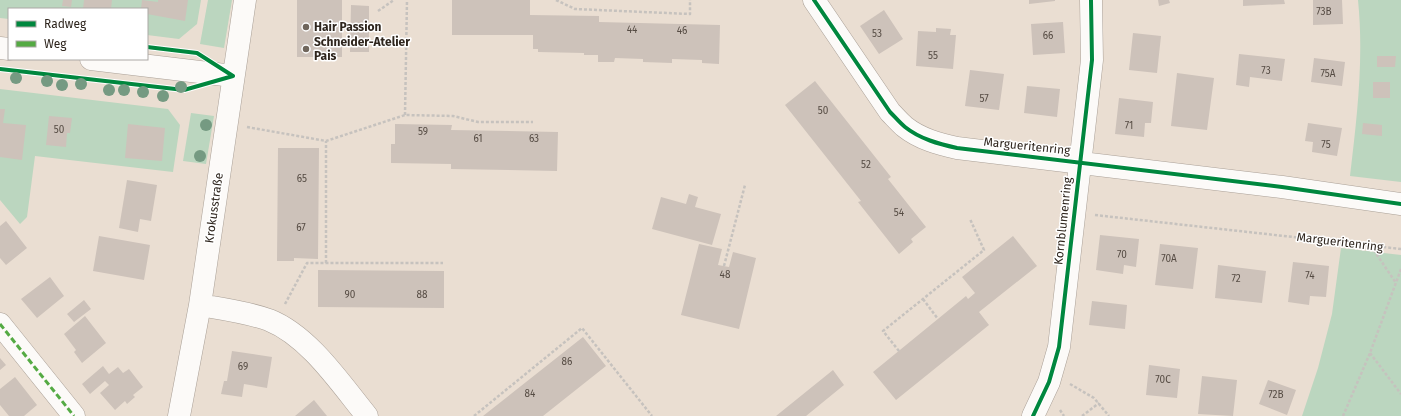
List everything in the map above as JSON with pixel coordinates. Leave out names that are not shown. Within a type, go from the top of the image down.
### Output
[{"type":"street","name":"Krokusstraße","points":[[179,416],[200,304],[245,0]]},
{"type":"street","name":"Margueritenring","points":[[814,0],[890,112],[906,128],[931,141],[957,148],[1274,186],[1401,204]]},
{"type":"street","name":"Kornblumenring","points":[[1033,416],[1049,382],[1059,347],[1092,60],[1092,0]]},
{"type":"street","points":[[99,60],[233,76]]},
{"type":"street","points":[[200,304],[254,316],[286,329],[303,342],[316,355],[367,416]]},
{"type":"street","points":[[0,324],[74,416]]},
{"type":"path","points":[[378,11],[394,0]]},
{"type":"path","points":[[405,115],[407,0]]},
{"type":"path","points":[[556,0],[575,9],[690,14],[690,0]]},
{"type":"path","points":[[244,127],[326,141],[405,115],[454,116],[478,122],[533,122]]},
{"type":"path","points":[[326,141],[326,263]]},
{"type":"path","points":[[724,266],[745,185]]},
{"type":"path","points":[[899,351],[883,331],[984,250],[970,219]]},
{"type":"path","points":[[1371,246],[1396,284]]},
{"type":"path","points":[[284,305],[307,263],[443,262]]},
{"type":"path","points":[[1343,416],[1370,353],[1401,269]]},
{"type":"path","points":[[923,299],[938,319]]},
{"type":"path","points":[[474,416],[582,328],[652,416]]},
{"type":"path","points":[[1370,353],[1401,394]]},
{"type":"path","points":[[1069,384],[1094,398],[1109,416]]},
{"type":"path","points":[[1082,416],[1099,403]]},
{"type":"green space","points":[[0,0],[201,0],[197,24],[179,39],[148,35],[148,8],[8,8],[8,19],[0,18]]},
{"type":"green space","points":[[208,0],[232,0],[224,48],[200,44]]},
{"type":"green space","points":[[1358,0],[1401,0],[1401,182],[1350,176],[1360,66],[1360,22]]},
{"type":"green space","points":[[0,89],[168,109],[180,125],[173,172],[35,156],[27,217],[20,224],[0,200]]},
{"type":"green space","points":[[191,113],[214,116],[206,164],[183,161]]},
{"type":"green space","points":[[1341,248],[1401,255],[1401,416],[1302,416],[1318,368],[1332,314]]},
{"type":"building","points":[[63,0],[72,0],[71,7],[62,6]]},
{"type":"building","points":[[84,0],[112,0],[111,8],[83,8]]},
{"type":"building","points":[[142,0],[158,2],[158,0],[188,0],[185,21],[148,14],[148,8],[141,8]]},
{"type":"building","points":[[297,0],[342,0],[342,57],[297,57]]},
{"type":"building","points":[[452,0],[530,0],[530,15],[599,16],[599,22],[720,25],[719,64],[702,63],[702,60],[672,59],[672,63],[643,62],[643,59],[615,58],[614,62],[598,62],[598,55],[584,55],[584,53],[538,52],[538,49],[533,49],[533,35],[452,35]]},
{"type":"building","points":[[1029,0],[1055,0],[1055,1],[1029,4]]},
{"type":"building","points":[[1158,0],[1169,0],[1170,3],[1159,6]]},
{"type":"building","points":[[1243,0],[1284,0],[1285,4],[1243,6]]},
{"type":"building","points":[[1313,0],[1342,0],[1343,24],[1313,25]]},
{"type":"building","points":[[351,5],[369,6],[369,52],[350,52]]},
{"type":"building","points":[[884,10],[903,39],[879,54],[860,26]]},
{"type":"building","points":[[1063,22],[1065,53],[1033,55],[1031,24]]},
{"type":"building","points":[[936,28],[951,29],[950,35],[956,35],[953,69],[916,66],[918,31],[936,32]]},
{"type":"building","points":[[1133,33],[1161,36],[1157,73],[1129,70]]},
{"type":"building","points":[[1239,54],[1285,59],[1282,81],[1250,77],[1249,87],[1236,85]]},
{"type":"building","points":[[1377,56],[1396,56],[1395,67],[1377,67]]},
{"type":"building","points":[[1314,58],[1345,62],[1342,86],[1311,82]]},
{"type":"building","points":[[970,70],[1004,74],[999,110],[965,106]]},
{"type":"building","points":[[1177,73],[1214,78],[1207,130],[1171,126]]},
{"type":"building","points":[[815,81],[891,177],[888,179],[926,227],[911,239],[913,242],[899,254],[858,202],[861,201],[785,105]]},
{"type":"building","points":[[1373,82],[1390,82],[1390,98],[1373,98]]},
{"type":"building","points":[[1027,86],[1060,89],[1057,117],[1024,113]]},
{"type":"building","points":[[1119,98],[1153,102],[1151,123],[1145,123],[1144,137],[1115,134]]},
{"type":"building","points":[[0,109],[5,109],[3,123],[26,125],[22,160],[0,157]]},
{"type":"building","points":[[49,116],[72,118],[70,133],[67,133],[66,147],[46,145]]},
{"type":"building","points":[[1308,123],[1342,128],[1337,156],[1312,152],[1313,142],[1305,141]]},
{"type":"building","points":[[1363,123],[1382,125],[1382,136],[1362,134]]},
{"type":"building","points":[[128,124],[165,128],[162,161],[125,158]]},
{"type":"building","points":[[395,124],[452,125],[451,130],[558,132],[557,171],[451,169],[451,164],[391,163],[391,144],[395,144]]},
{"type":"building","points":[[278,148],[319,148],[318,259],[294,258],[294,261],[277,261]]},
{"type":"building","points":[[127,180],[157,185],[151,221],[140,219],[138,232],[119,228]]},
{"type":"building","points":[[689,194],[698,197],[695,207],[721,214],[712,245],[652,229],[661,197],[686,204]]},
{"type":"building","points":[[6,221],[27,248],[6,265],[0,258],[0,226]]},
{"type":"building","points":[[1100,235],[1139,239],[1136,267],[1124,265],[1123,274],[1096,270]]},
{"type":"building","points":[[99,236],[150,245],[144,280],[93,271]]},
{"type":"building","points":[[1013,236],[1037,266],[979,312],[989,325],[896,400],[873,372],[966,296],[968,299],[975,293],[962,277]]},
{"type":"building","points":[[699,244],[722,249],[718,265],[729,267],[733,252],[756,258],[739,329],[681,315]]},
{"type":"building","points":[[1160,244],[1198,248],[1193,289],[1155,285]]},
{"type":"building","points":[[1293,262],[1329,266],[1326,297],[1310,296],[1309,305],[1288,302]]},
{"type":"building","points":[[1218,265],[1266,271],[1262,303],[1215,298]]},
{"type":"building","points":[[318,270],[444,271],[444,308],[318,307]]},
{"type":"building","points":[[50,277],[64,296],[37,318],[21,299]]},
{"type":"building","points":[[84,300],[91,309],[74,322],[67,314]]},
{"type":"building","points":[[1092,301],[1127,305],[1125,329],[1089,325]]},
{"type":"building","points":[[85,316],[106,343],[82,363],[74,352],[76,350],[64,334]]},
{"type":"building","points":[[583,337],[606,366],[543,416],[483,416]]},
{"type":"building","points":[[232,351],[272,357],[267,388],[244,384],[242,397],[221,394],[224,381],[227,381]]},
{"type":"building","points":[[0,358],[6,365],[0,370]]},
{"type":"building","points":[[1149,365],[1180,369],[1177,398],[1146,395]]},
{"type":"building","points":[[103,366],[109,374],[118,367],[123,373],[129,369],[143,387],[133,395],[135,397],[127,404],[125,401],[115,410],[100,393],[109,385],[105,381],[90,394],[82,384]]},
{"type":"building","points":[[833,370],[844,385],[806,416],[776,416]]},
{"type":"building","points":[[1202,376],[1237,380],[1233,416],[1198,414]]},
{"type":"building","points":[[15,377],[37,405],[24,416],[9,416],[0,405],[0,389]]},
{"type":"building","points":[[1268,380],[1296,390],[1287,415],[1259,404]]},
{"type":"building","points":[[314,400],[327,416],[295,416]]},
{"type":"marked path","points":[[0,324],[74,416]]},
{"type":"cycle path","points":[[814,0],[890,112],[903,125],[917,135],[943,145],[957,148],[1282,187],[1401,204]]},
{"type":"cycle path","points":[[1033,416],[1049,382],[1059,347],[1092,60],[1091,0]]},
{"type":"cycle path","points":[[148,47],[197,53],[233,76]]},
{"type":"cycle path","points":[[0,69],[184,90],[233,76]]},
{"type":"place","name":"Hair Passion","points":[[306,27]]},
{"type":"place","name":"Schneider-Atelier Pais","points":[[306,49]]}]
